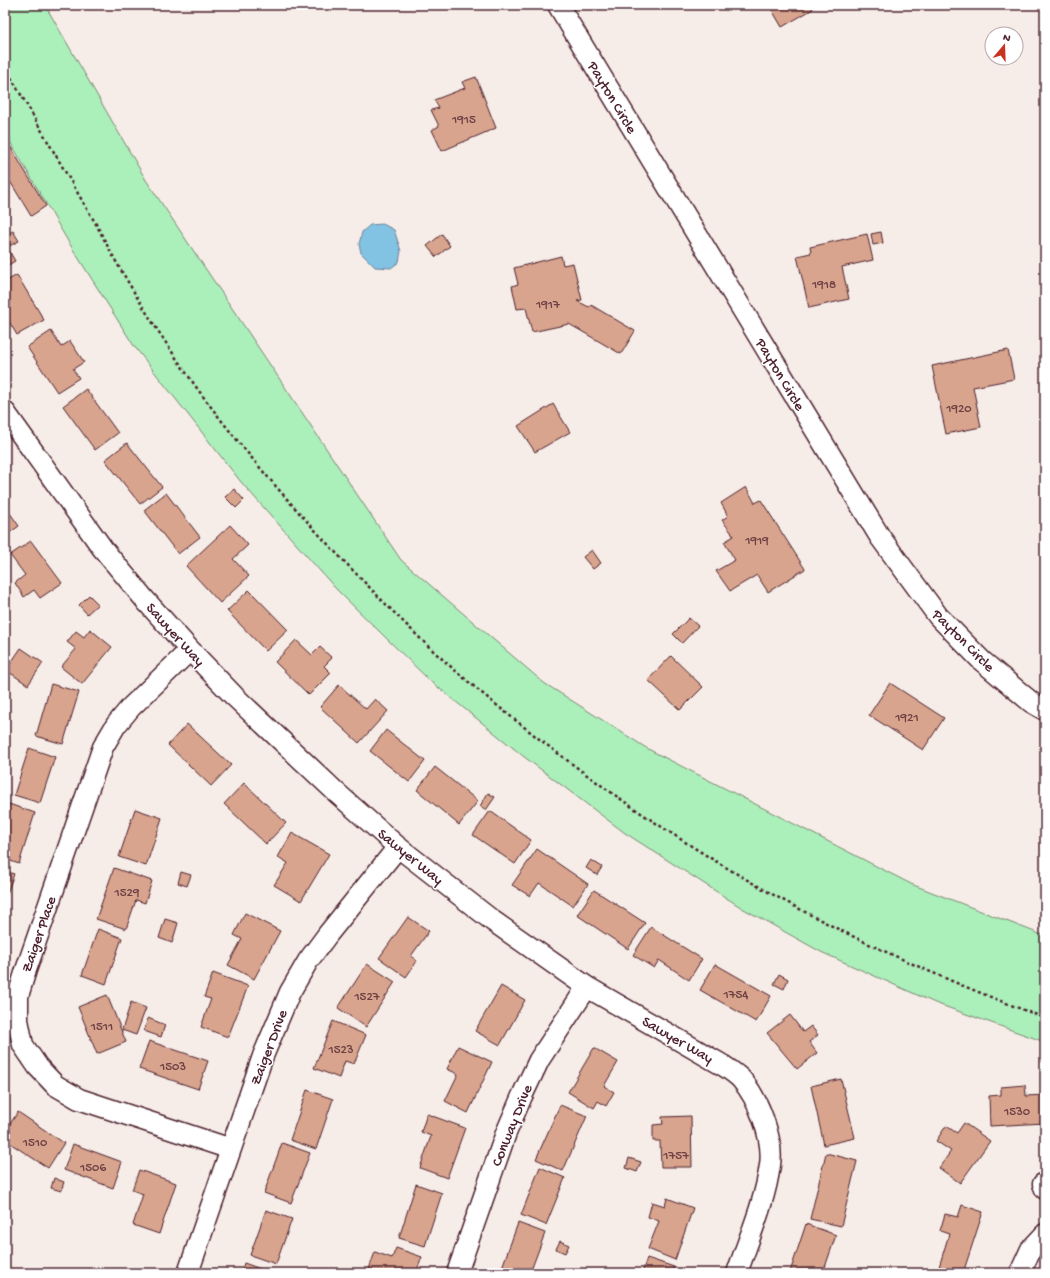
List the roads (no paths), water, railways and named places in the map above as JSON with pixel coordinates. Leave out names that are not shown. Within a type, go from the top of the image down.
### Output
[{"type":"street","name":"Payton Circle","points":[[558,5],[880,537],[938,616],[982,661],[1031,702],[1045,710]]},
{"type":"street","name":"Sawyer Way","points":[[5,412],[103,549],[146,601],[234,696],[295,755],[398,847],[493,921],[587,987],[724,1066],[741,1079],[756,1101],[764,1121],[768,1134],[770,1163],[764,1194],[737,1273]]},
{"type":"street","name":"Zaiger Place","points":[[190,650],[131,707],[116,725],[103,747],[26,970],[18,996],[18,1020],[23,1045],[38,1067],[54,1085],[80,1100],[231,1149]]},
{"type":"street","name":"Zaiger Drive","points":[[188,1273],[263,1056],[290,992],[308,961],[328,934],[398,847]]},
{"type":"street","name":"Conway Drive","points":[[457,1273],[506,1133],[522,1096],[539,1060],[587,987]]},
{"type":"street","points":[[1020,1273],[1031,1249],[1045,1234]]},
{"type":"water","points":[[383,224],[394,230],[401,251],[399,262],[391,268],[375,267],[361,253],[359,244],[362,232],[370,225]]}]
